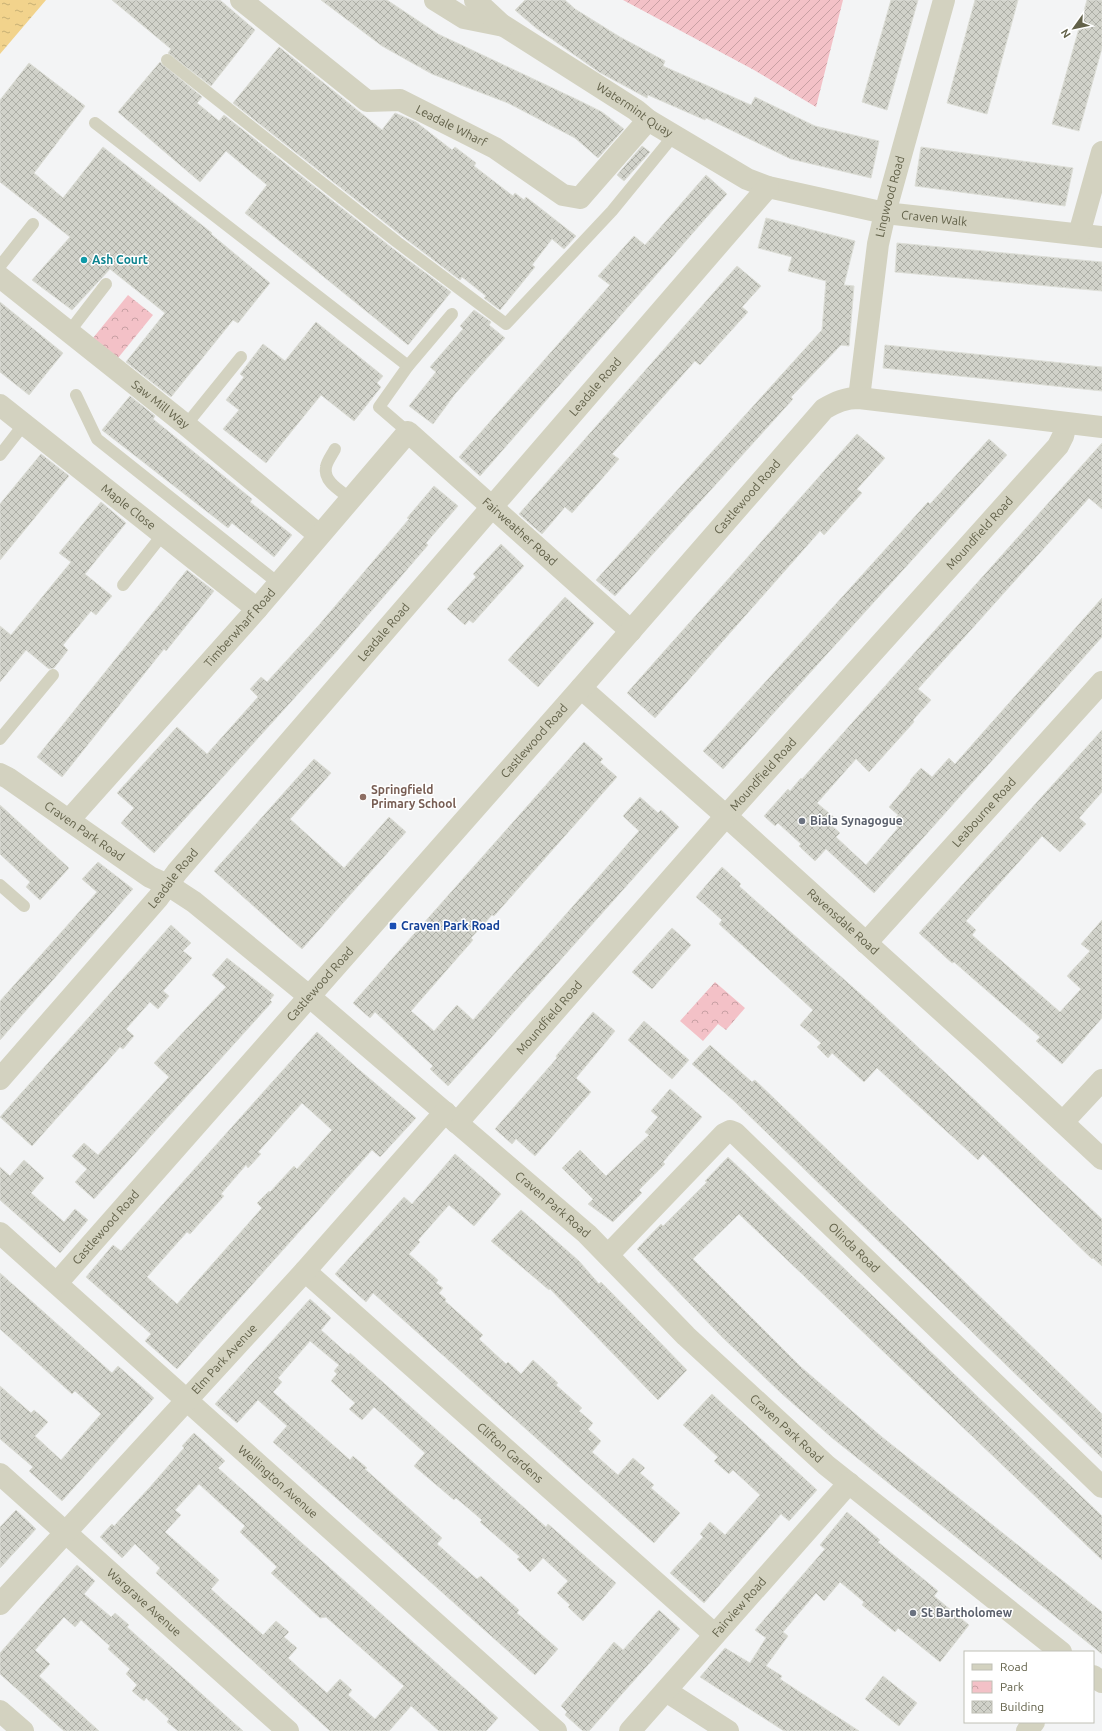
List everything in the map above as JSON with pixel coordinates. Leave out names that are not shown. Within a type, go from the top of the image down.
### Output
[{"type":"street","name":"Leadale Wharf","points":[[241,0],[367,101],[400,100],[495,148],[564,194],[580,198],[648,120]]},
{"type":"street","name":"Watermint Quay","points":[[435,0],[464,18],[504,26]]},
{"type":"street","name":"Watermint Quay","points":[[475,0],[504,26],[636,110],[648,120],[747,179],[768,187]]},
{"type":"street","name":"Lingwood Road","points":[[859,398],[878,244],[885,213],[944,0]]},
{"type":"street","points":[[1079,234],[1102,152]]},
{"type":"street","name":"Craven Walk","points":[[768,187],[885,213],[1102,237]]},
{"type":"street","name":"Leadale Road","points":[[0,1079],[768,187]]},
{"type":"street","name":"Saw Mill Way","points":[[0,277],[186,425],[319,536]]},
{"type":"street","name":"Castlewood Road","points":[[57,1283],[581,688],[824,409],[840,400],[859,398],[1066,424],[1102,427]]},
{"type":"street","name":"Maple Close","points":[[0,405],[257,609]]},
{"type":"street","name":"Moundfield Road","points":[[451,1117],[726,816],[1058,446],[1063,436],[1066,424]]},
{"type":"street","name":"Fairweather Road","points":[[408,432],[630,631]]},
{"type":"street","name":"Timberwharf Road","points":[[69,820],[257,609],[408,432]]},
{"type":"street","name":"Leabourne Road","points":[[866,944],[1102,682]]},
{"type":"street","name":"Ravensdale Road","points":[[581,688],[726,816],[1102,1159]]},
{"type":"street","name":"Craven Park Road","points":[[0,774],[8,778],[150,877],[168,885],[194,902],[310,996],[587,1234],[686,1336],[826,1465],[1060,1651]]},
{"type":"street","points":[[1063,1122],[1102,1080]]},
{"type":"street","name":"Elm Park Avenue","points":[[0,1604],[305,1271],[451,1117]]},
{"type":"street","name":"Olinda Road","points":[[608,1254],[724,1134],[730,1131],[735,1133],[1102,1487]]},
{"type":"street","name":"Wellington Avenue","points":[[0,1233],[556,1731]]},
{"type":"street","name":"Clifton Gardens","points":[[305,1271],[714,1634]]},
{"type":"street","name":"Wargrave Avenue","points":[[0,1474],[288,1731]]},
{"type":"street","name":"Fairview Road","points":[[630,1731],[714,1634],[849,1483]]},
{"type":"street","points":[[666,1691],[728,1731]]},
{"type":"street","points":[[0,1710],[23,1731]]},
{"type":"street","points":[[1027,1731],[1033,1723]]},
{"type":"lane","points":[[167,60],[397,242],[506,324],[612,211],[674,136]]},
{"type":"lane","points":[[95,124],[408,366]]},
{"type":"lane","points":[[0,266],[33,224]]},
{"type":"lane","points":[[69,332],[106,284]]},
{"type":"lane","points":[[408,432],[380,407],[408,366],[452,314]]},
{"type":"lane","points":[[186,425],[241,357]]},
{"type":"lane","points":[[76,395],[97,439],[278,584]]},
{"type":"lane","points":[[0,455],[24,424]]},
{"type":"lane","points":[[335,449],[326,467],[327,477],[334,486],[351,498]]},
{"type":"lane","points":[[123,585],[163,534]]},
{"type":"lane","points":[[0,740],[53,675]]},
{"type":"lane","points":[[0,885],[24,906]]},
{"type":"green space","points":[[623,0],[843,0],[816,107],[754,70]]},
{"type":"green space","points":[[128,295],[153,315],[118,358],[93,338]]},
{"type":"green space","points":[[715,982],[745,1008],[726,1030],[718,1024],[703,1041],[680,1021]]},
{"type":"water","points":[[0,0],[46,0],[0,54]]},
{"type":"building","points":[[112,0],[220,0],[255,30],[211,86],[168,53],[171,49]]},
{"type":"building","points":[[321,0],[387,0],[438,34],[602,112],[624,129],[598,158],[575,138],[508,103],[432,74],[382,46]]},
{"type":"building","points":[[525,0],[565,0],[575,9],[620,37],[665,61],[663,66],[751,105],[755,97],[815,126],[879,141],[871,178],[791,159],[706,118],[705,120],[648,95],[647,98],[599,72],[536,28],[515,10]]},
{"type":"building","points":[[891,0],[918,0],[887,110],[862,102]]},
{"type":"building","points":[[975,0],[1018,0],[987,114],[947,103]]},
{"type":"building","points":[[1087,0],[1102,0],[1102,48],[1079,131],[1052,124]]},
{"type":"building","points":[[279,47],[382,130],[395,113],[416,122],[452,150],[455,147],[476,163],[474,166],[513,196],[515,193],[524,200],[526,197],[576,236],[564,249],[552,239],[532,265],[535,267],[500,310],[484,298],[486,296],[462,277],[460,280],[402,236],[233,103]]},
{"type":"building","points":[[160,62],[202,97],[197,103],[219,121],[224,115],[392,248],[451,292],[408,345],[245,213],[267,185],[226,151],[200,182],[118,112]]},
{"type":"building","points":[[29,63],[85,106],[34,173],[63,198],[103,147],[212,233],[211,234],[270,283],[238,323],[233,320],[171,397],[126,362],[165,313],[110,269],[72,310],[32,280],[70,237],[0,182],[0,100]]},
{"type":"building","points":[[642,146],[650,152],[624,181],[617,175]]},
{"type":"building","points":[[921,147],[1073,168],[1065,206],[915,186]]},
{"type":"building","points":[[706,175],[727,194],[480,476],[459,457],[610,285],[598,276],[634,236],[645,245]]},
{"type":"building","points":[[766,218],[855,241],[844,285],[854,286],[849,346],[841,345],[791,397],[793,399],[615,596],[596,580],[822,330],[826,281],[788,271],[792,257],[758,248]]},
{"type":"building","points":[[897,243],[1102,262],[1102,291],[895,272]]},
{"type":"building","points":[[737,266],[761,286],[742,307],[748,312],[700,365],[695,361],[612,454],[619,459],[572,513],[565,507],[542,534],[519,514]]},
{"type":"building","points":[[0,302],[63,353],[29,395],[0,372]]},
{"type":"building","points":[[474,310],[491,322],[489,325],[505,338],[455,394],[433,424],[409,406],[436,372],[430,367],[463,329],[460,326]]},
{"type":"building","points":[[316,322],[383,376],[377,383],[381,387],[354,421],[321,395],[266,463],[223,429],[239,410],[226,400],[244,377],[240,374],[263,344],[285,361]]},
{"type":"building","points":[[885,345],[1102,367],[1102,391],[883,368]]},
{"type":"building","points":[[130,396],[155,416],[153,419],[252,499],[250,502],[292,535],[274,557],[232,523],[228,528],[102,430]]},
{"type":"building","points":[[857,434],[885,458],[857,489],[862,493],[824,535],[820,531],[655,718],[627,693]]},
{"type":"building","points":[[989,439],[1007,455],[723,769],[703,751],[928,502],[930,504]]},
{"type":"building","points":[[1102,443],[1102,509],[1089,498],[918,689],[931,700],[913,720],[914,722],[869,772],[856,759],[817,803],[836,819],[831,825],[840,833],[836,837],[866,865],[898,828],[892,822],[898,815],[889,807],[911,781],[910,780],[921,768],[932,777],[949,758],[955,764],[1102,598],[1102,637],[874,893],[826,849],[815,861],[799,846],[801,844],[778,823],[775,826],[764,816],[788,789],[790,791],[801,778],[802,779]]},
{"type":"building","points":[[41,454],[69,476],[0,560],[0,504]]},
{"type":"building","points":[[434,486],[458,506],[426,543],[428,545],[337,651],[154,853],[121,823],[134,808],[117,793],[177,727],[207,754],[258,697],[250,689],[261,677],[267,682],[319,625],[409,519],[407,518]]},
{"type":"building","points":[[101,502],[126,523],[85,574],[112,596],[96,615],[91,611],[63,645],[68,650],[54,668],[49,669],[26,650],[0,682],[0,626],[11,635],[71,562],[59,553]]},
{"type":"building","points":[[501,544],[524,566],[473,623],[469,620],[465,625],[447,609],[476,577],[473,574]]},
{"type":"building","points":[[187,570],[214,591],[166,651],[164,649],[62,777],[37,757]]},
{"type":"building","points":[[565,597],[594,623],[538,687],[508,660]]},
{"type":"building","points":[[1102,730],[1102,792],[1079,818],[1086,824],[1060,852],[1042,836],[966,921],[976,930],[972,935],[1060,1012],[1081,989],[1067,976],[1090,951],[1081,944],[1102,920],[1102,1018],[1062,1064],[1036,1041],[1040,1037],[954,962],[952,963],[919,933]]},
{"type":"building","points":[[584,742],[603,759],[600,762],[617,777],[494,916],[492,915],[471,938],[473,940],[411,1011],[434,1031],[457,1005],[473,1020],[639,831],[623,816],[640,797],[658,813],[661,810],[679,827],[448,1086],[430,1069],[433,1066],[375,1012],[370,1018],[353,1003]]},
{"type":"building","points":[[314,759],[331,773],[290,819],[344,868],[389,817],[406,832],[302,949],[214,871]]},
{"type":"building","points":[[0,805],[69,868],[40,900],[26,887],[30,882],[0,854]]},
{"type":"building","points":[[98,862],[133,889],[0,1040],[0,1001],[97,892],[82,879]]},
{"type":"building","points":[[722,867],[741,884],[739,886],[874,1006],[1102,1219],[1102,1266],[1093,1258],[1092,1259],[983,1154],[978,1160],[877,1068],[864,1082],[832,1053],[828,1058],[817,1047],[821,1043],[800,1025],[813,1010],[719,924],[722,920],[696,897]]},
{"type":"building","points":[[171,925],[191,943],[183,951],[192,958],[163,991],[169,996],[158,1009],[150,1002],[126,1029],[134,1036],[123,1049],[120,1047],[32,1146],[0,1117]]},
{"type":"building","points":[[672,928],[691,945],[652,989],[632,972]]},
{"type":"building","points":[[227,958],[274,995],[270,1000],[272,1002],[94,1199],[75,1182],[87,1169],[72,1156],[84,1143],[98,1155],[169,1077],[154,1063],[226,987],[212,975]]},
{"type":"building","points":[[593,1012],[615,1031],[576,1078],[591,1092],[535,1156],[516,1139],[512,1144],[495,1129],[557,1058],[556,1056]]},
{"type":"building","points":[[644,1021],[689,1060],[672,1079],[628,1040]]},
{"type":"building","points":[[317,1032],[416,1118],[380,1157],[372,1150],[177,1369],[145,1341],[151,1334],[86,1277],[113,1245],[121,1251]],"holes":[[[302,1103],[332,1130],[297,1169],[294,1166],[270,1192],[269,1191],[257,1203],[262,1208],[177,1304],[147,1277],[187,1232],[190,1234],[224,1196],[221,1194],[246,1165],[248,1168],[261,1154],[258,1152]]]},
{"type":"building","points":[[710,1045],[752,1082],[755,1080],[1102,1414],[1102,1458],[734,1101],[692,1064]]},
{"type":"building","points":[[670,1089],[702,1117],[663,1162],[665,1164],[639,1190],[642,1193],[613,1222],[588,1204],[593,1199],[562,1168],[580,1150],[606,1176],[649,1135],[645,1132],[658,1117],[651,1111]]},
{"type":"building","points":[[455,1154],[501,1194],[474,1226],[449,1205],[418,1240],[420,1242],[409,1254],[438,1280],[436,1283],[443,1288],[439,1293],[446,1299],[445,1301],[483,1335],[479,1339],[506,1364],[508,1362],[521,1374],[533,1360],[558,1383],[556,1385],[582,1408],[579,1411],[593,1423],[588,1429],[601,1441],[592,1452],[618,1475],[633,1458],[645,1468],[640,1473],[654,1485],[651,1488],[680,1513],[654,1543],[373,1293],[366,1302],[335,1274],[404,1197],[412,1204]]},
{"type":"building","points":[[728,1157],[1102,1516],[1102,1560],[739,1214],[693,1259],[801,1367],[882,1437],[1102,1612],[1102,1654],[831,1437],[781,1393],[721,1336],[637,1249],[661,1224],[663,1226],[707,1182],[705,1181]]},
{"type":"building","points":[[24,1160],[44,1178],[31,1193],[64,1222],[75,1209],[88,1220],[60,1253],[0,1200],[0,1167],[10,1176]]},
{"type":"building","points":[[521,1210],[579,1261],[599,1284],[601,1282],[687,1370],[658,1400],[550,1289],[549,1290],[491,1241]]},
{"type":"building","points":[[0,1273],[112,1373],[118,1366],[154,1398],[62,1501],[29,1471],[33,1467],[0,1439],[0,1386],[31,1413],[34,1410],[48,1422],[35,1436],[61,1460],[101,1414],[75,1391],[72,1394],[0,1329]]},
{"type":"building","points":[[310,1299],[331,1318],[321,1330],[349,1355],[350,1353],[546,1527],[548,1524],[616,1583],[583,1621],[568,1607],[570,1605],[557,1593],[568,1581],[543,1558],[530,1572],[517,1559],[520,1557],[480,1522],[482,1520],[456,1498],[454,1500],[414,1466],[425,1453],[374,1407],[362,1420],[349,1409],[355,1403],[331,1381],[337,1374],[334,1371],[339,1365],[310,1341],[278,1378],[282,1382],[273,1392],[350,1460],[353,1456],[367,1468],[365,1469],[442,1538],[437,1544],[477,1579],[481,1576],[519,1610],[517,1613],[558,1649],[535,1675],[273,1442],[287,1426],[258,1400],[237,1423],[215,1404]]},
{"type":"building","points":[[712,1394],[817,1490],[789,1521],[781,1514],[704,1603],[670,1573],[703,1537],[700,1534],[710,1522],[725,1535],[760,1495],[733,1470],[729,1474],[714,1461],[718,1457],[683,1425]]},
{"type":"building","points":[[194,1433],[225,1461],[218,1468],[498,1718],[486,1731],[439,1731],[411,1706],[389,1731],[330,1731],[156,1573],[160,1568],[135,1544],[122,1558],[100,1537],[112,1524],[114,1526],[150,1487],[184,1448],[182,1446]],"holes":[[[199,1484],[245,1526],[240,1532],[277,1567],[271,1573],[320,1618],[326,1617],[404,1686],[375,1719],[348,1695],[352,1690],[340,1679],[327,1693],[288,1658],[297,1648],[284,1637],[289,1632],[276,1621],[263,1635],[211,1589],[219,1580],[165,1532],[181,1515],[175,1510]]]},
{"type":"building","points":[[16,1510],[36,1529],[0,1568],[0,1527]]},
{"type":"building","points":[[847,1512],[880,1540],[878,1542],[938,1591],[934,1596],[969,1625],[940,1662],[898,1628],[895,1632],[862,1605],[864,1602],[840,1582],[824,1601],[816,1593],[783,1632],[788,1636],[766,1666],[782,1676],[780,1679],[859,1731],[784,1731],[700,1677],[725,1648],[750,1663],[766,1638],[755,1630],[825,1549],[820,1545]]},
{"type":"building","points":[[77,1565],[95,1581],[84,1594],[111,1617],[115,1613],[129,1625],[127,1627],[243,1731],[178,1731],[167,1722],[169,1719],[146,1698],[144,1701],[132,1691],[137,1685],[126,1674],[130,1669],[108,1649],[110,1646],[81,1620],[75,1627],[64,1617],[35,1650],[50,1664],[39,1676],[99,1731],[64,1731],[0,1674],[0,1653]]},
{"type":"building","points":[[659,1610],[680,1629],[589,1731],[583,1731],[565,1715],[567,1712],[561,1706],[614,1642],[623,1650]]},
{"type":"building","points":[[883,1676],[917,1703],[899,1726],[865,1699]]},
{"type":"place","name":"Ash Court","points":[[84,260]]},
{"type":"place","name":"Springfield Primary School","points":[[363,797]]},
{"type":"place","name":"Biala Synagogue","points":[[802,821]]},
{"type":"place","name":"Craven Park Road","points":[[393,926]]},
{"type":"place","name":"St Bartholomew","points":[[913,1613]]}]
